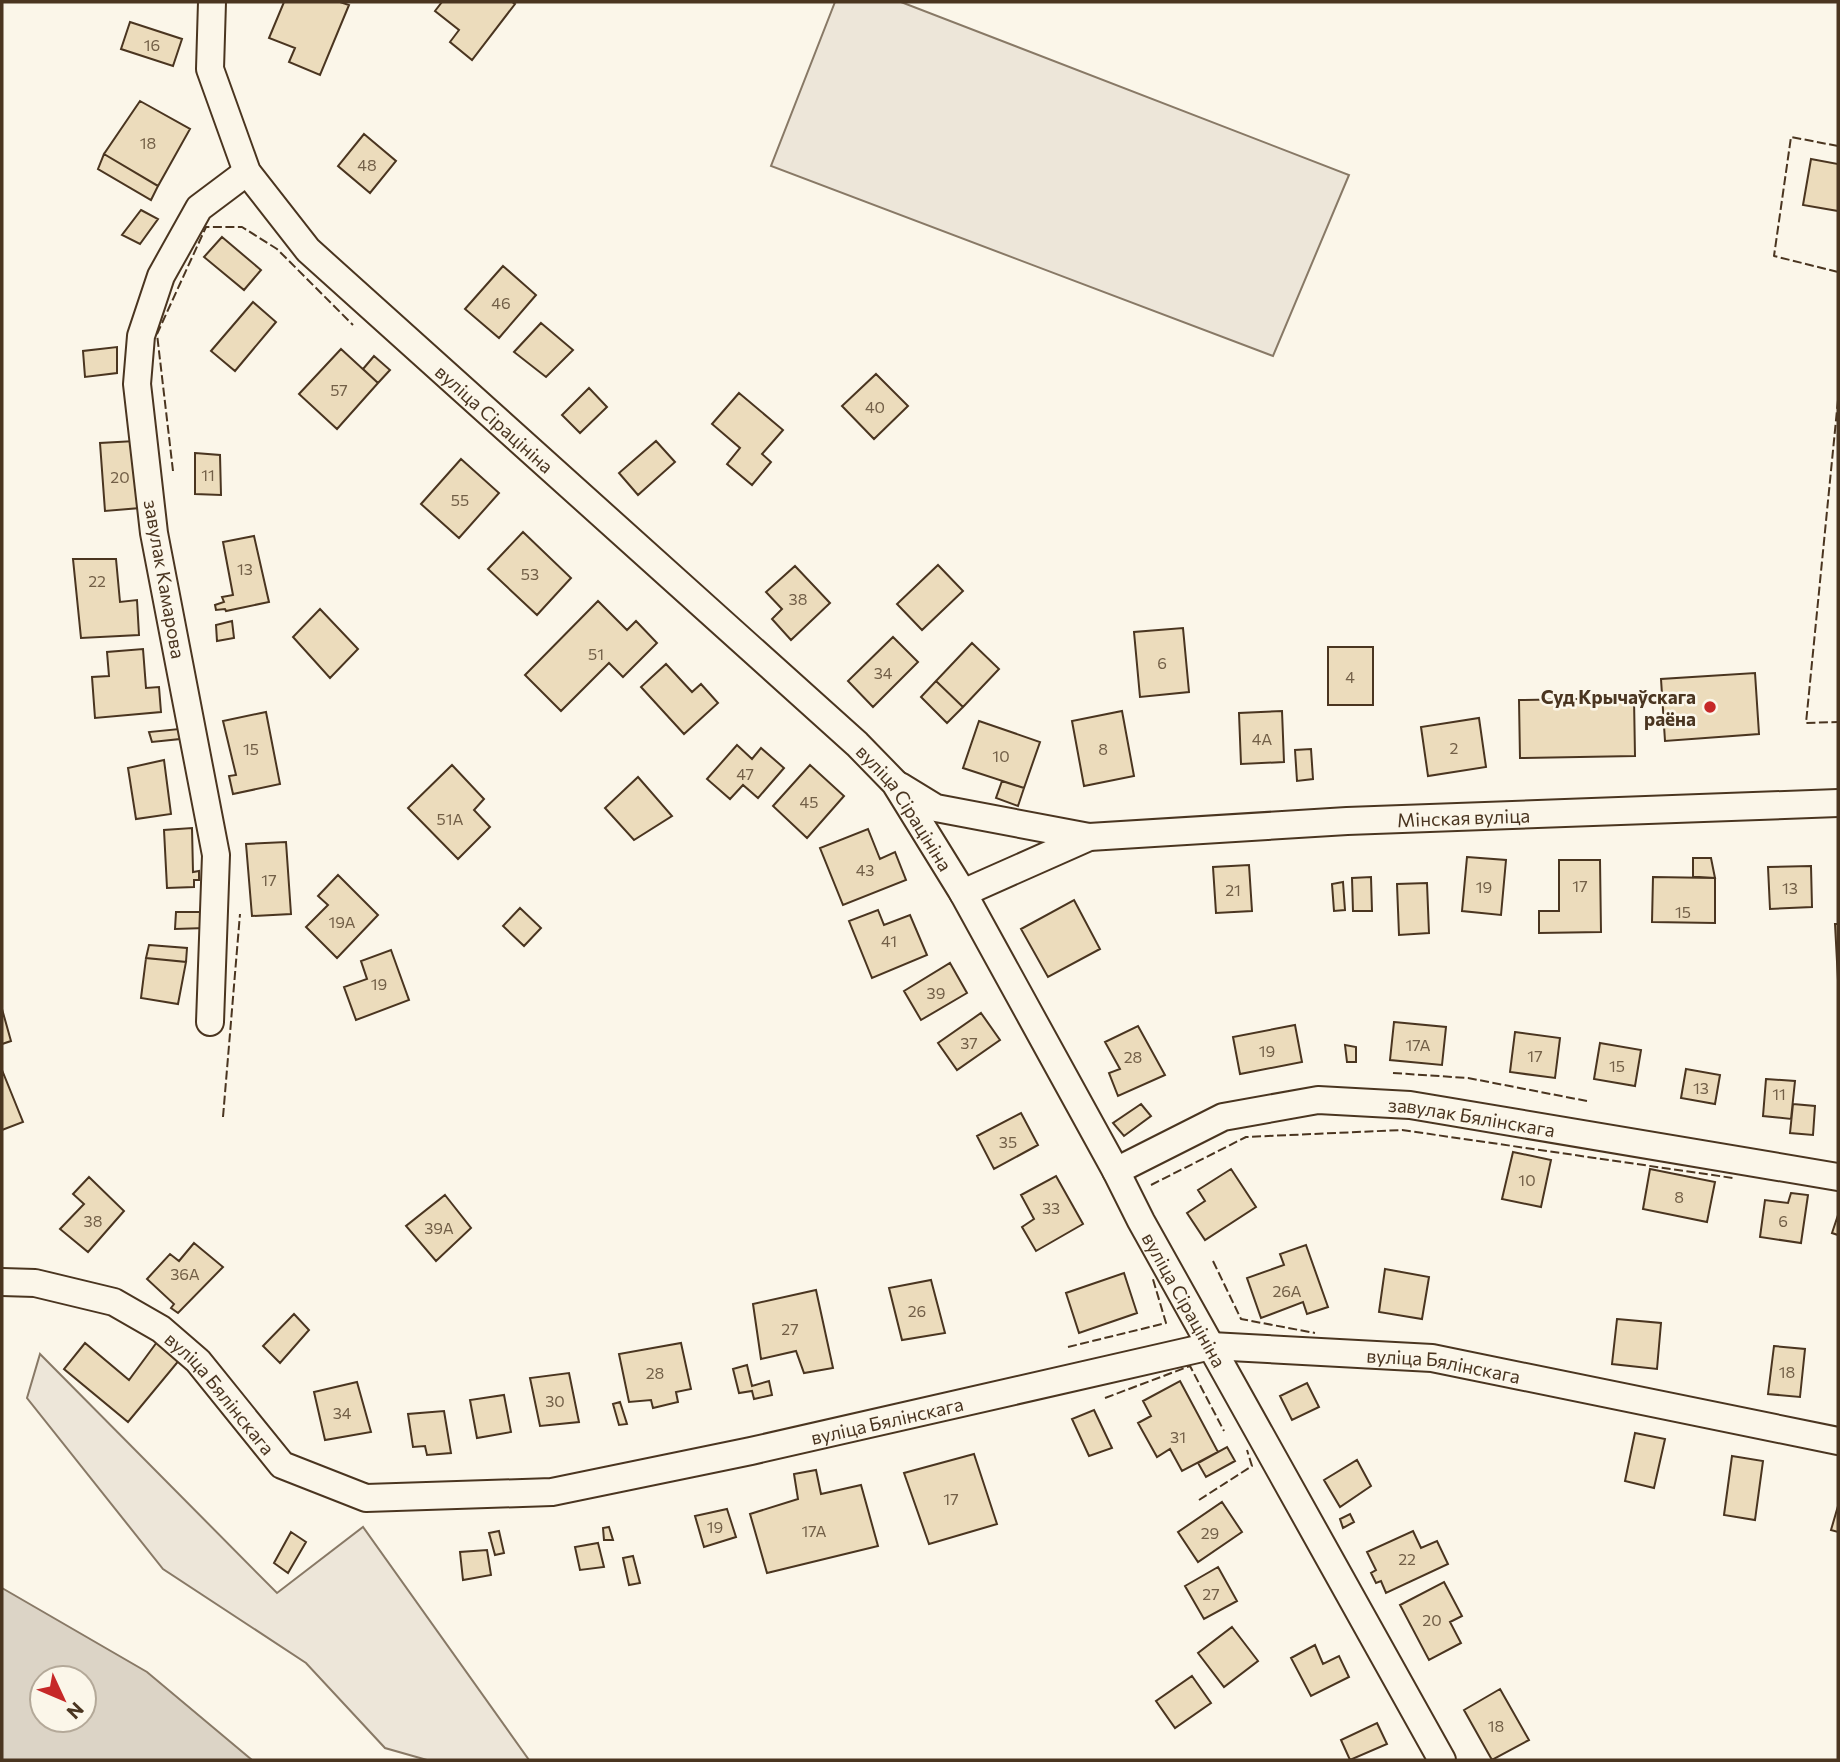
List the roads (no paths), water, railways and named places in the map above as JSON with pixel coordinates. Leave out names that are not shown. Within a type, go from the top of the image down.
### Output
[{"type":"street","name":"вуліца Сірацініна","points":[[212,2],[210,69],[247,172],[308,250],[858,744],[895,783],[963,894],[1141,1221],[1442,1760]]},
{"type":"street","name":"завулак Камарова","points":[[210,1021],[216,855],[154,533],[137,384],[141,336],[161,276],[199,208],[247,172]]},
{"type":"street","name":"Мінская вуліца","points":[[895,783],[936,808],[1089,837],[1347,821],[1838,803]]},
{"type":"street","name":"Мінская вуліца","points":[[963,894],[1089,837]]},
{"type":"street","name":"завулак Бялінскага","points":[[1116,1171],[1223,1117],[1318,1100],[1410,1105],[1838,1177]]},
{"type":"street","name":"вуліца Бялінскага","points":[[2,1282],[35,1283],[114,1302],[161,1329],[198,1361],[282,1465],[366,1498],[552,1492],[751,1451],[1211,1346],[1432,1358],[1838,1441]]},
{"type":"place","name":"Суд Крычаўскага раёна","points":[[1710,707]]}]
